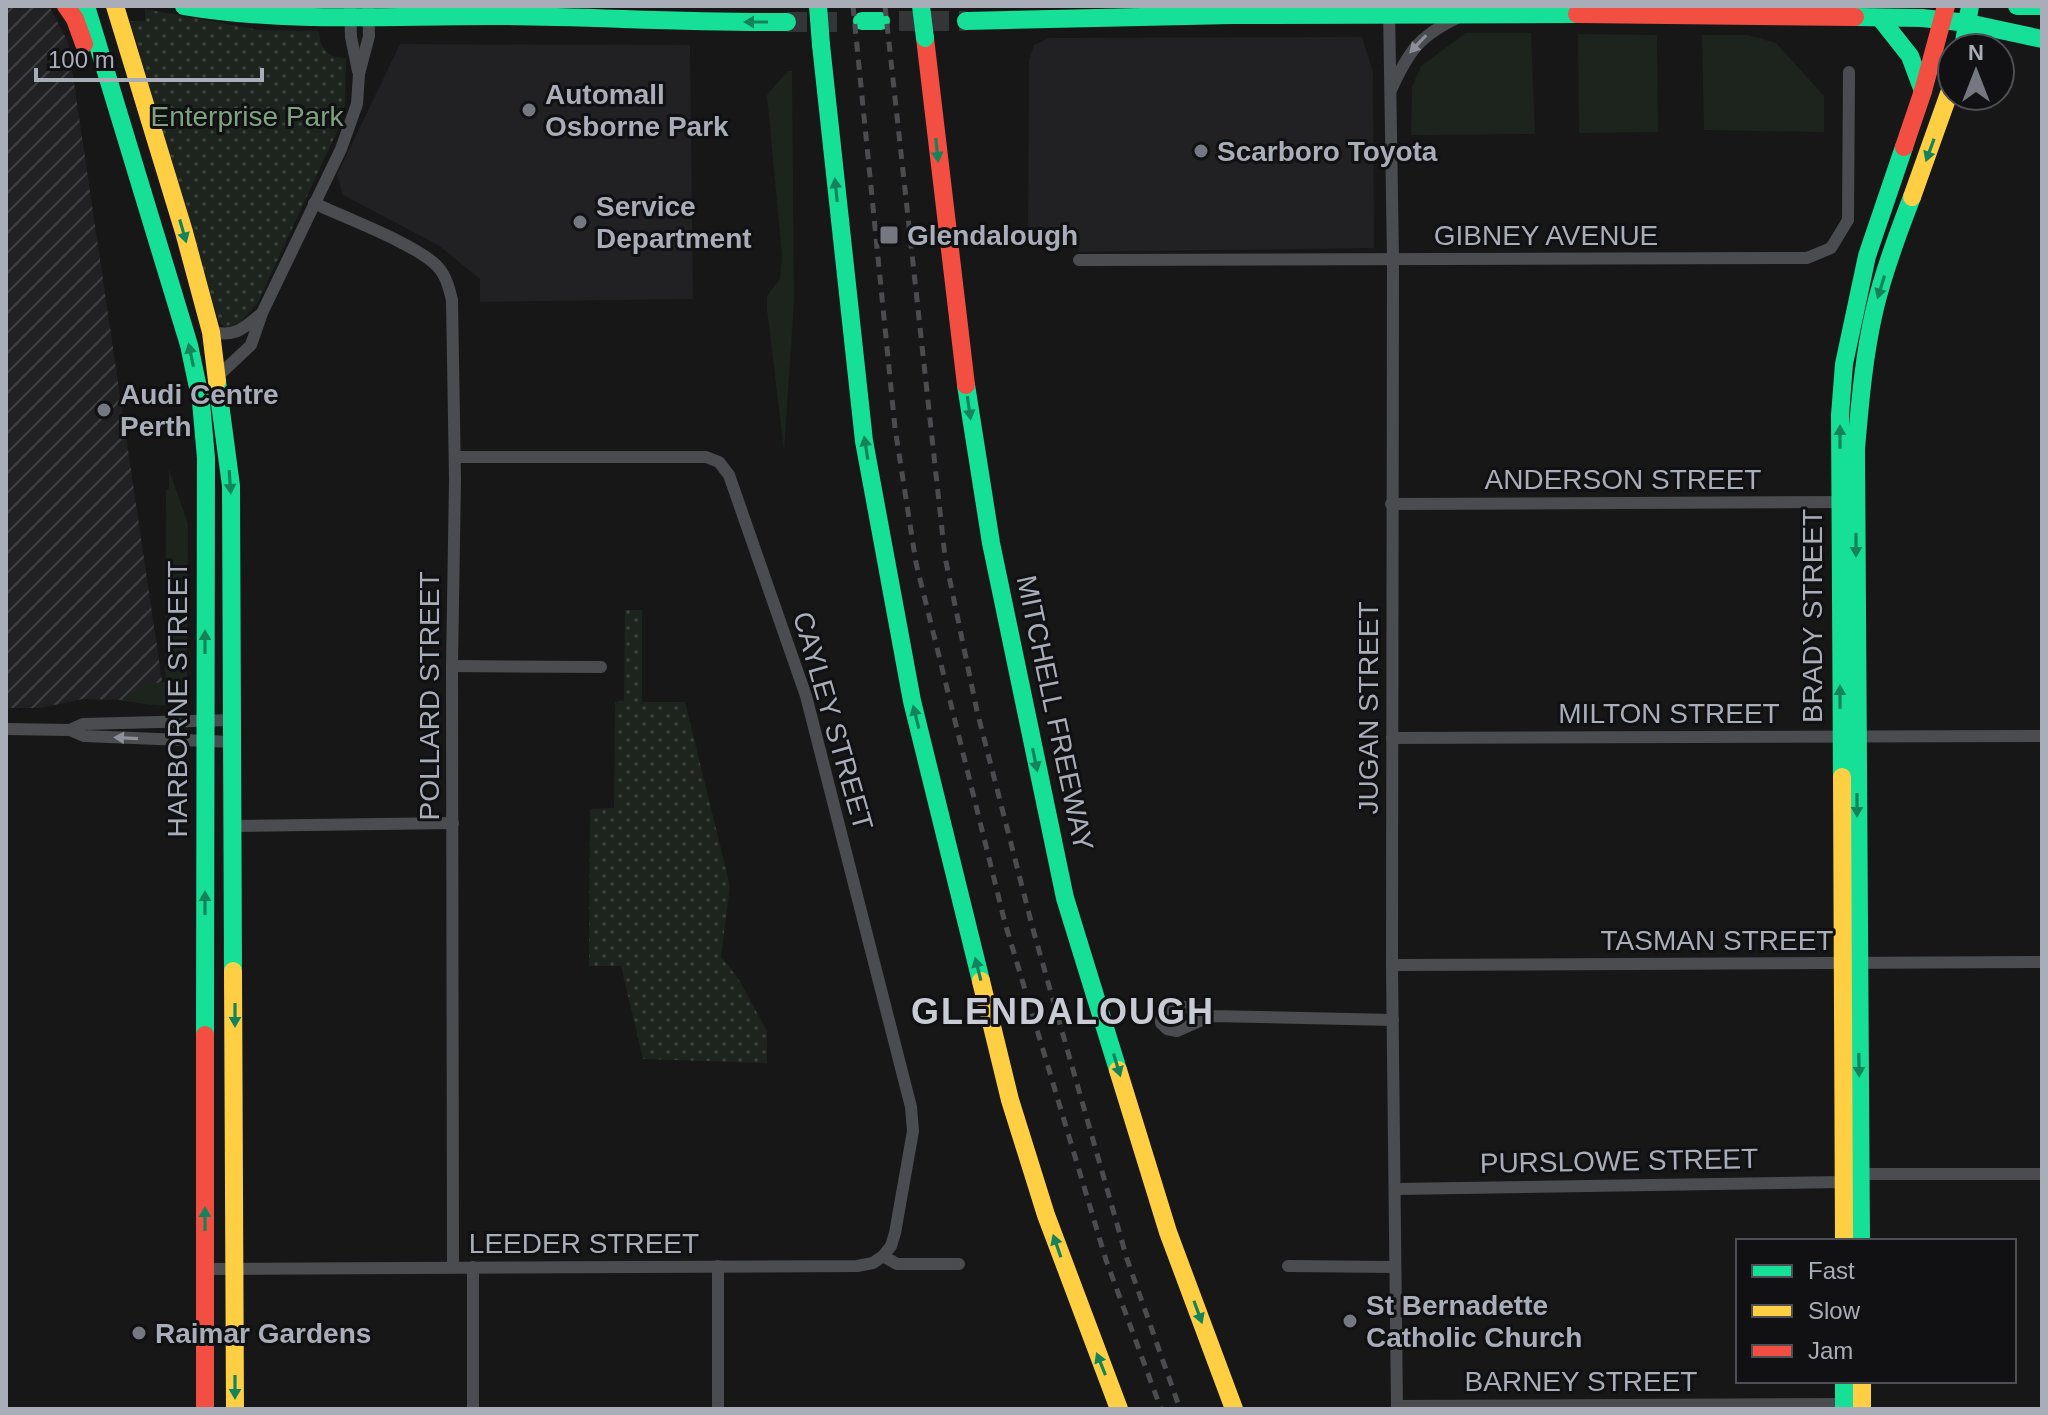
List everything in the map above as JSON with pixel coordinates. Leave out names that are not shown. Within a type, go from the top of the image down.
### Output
[{"type":"main road","points":[[66,6],[75,19],[88,53],[104,69]]},
{"type":"main road","name":"HARBORNE STREET","points":[[86,6],[189,345],[201,402],[206,458],[205,1409]]},
{"type":"main road","name":"HARBORNE STREET","points":[[115,6],[211,332],[231,486],[235,1409]]},
{"type":"main road","points":[[184,6],[264,17],[359,12],[787,22]]},
{"type":"main road","points":[[818,6],[864,441],[912,701],[1010,1100],[1051,1230],[1119,1409]]},
{"type":"main road","name":"MITCHELL FREEWAY","points":[[921,6],[956,316],[988,529],[1065,898],[1168,1232],[1234,1409]]},
{"type":"main road","points":[[2017,6],[2042,6]]},
{"type":"main road","points":[[966,21],[1389,10],[1467,13],[1677,11],[1880,18],[1944,12],[1969,14],[2042,39]]},
{"type":"main road","name":"BRADY STREET","points":[[1861,1239],[1852,1178],[1848,502],[1840,415],[1844,364],[1867,256],[1923,91],[1944,12]]},
{"type":"main road","points":[[1880,18],[1910,56],[1923,91]]},
{"type":"main road","points":[[851,22],[891,21]]},
{"type":"main road","name":"BRADY STREET","points":[[1848,502],[1862,370],[1872,324],[1894,247],[1942,112]]},
{"type":"main road","points":[[205,955],[235,954]]},
{"type":"main road","name":"BRADY STREET","points":[[1844,1239],[1852,1178]]},
{"type":"main road","points":[[1845,1383],[1853,1406]]},
{"type":"main road","points":[[1853,1406],[1861,1383]]},
{"type":"street","name":"JUGAN STREET","points":[[1389,10],[1393,259],[1392,965],[1397,1408]]},
{"type":"street","points":[[218,376],[251,345],[262,313],[350,127],[369,36],[359,12]]},
{"type":"street","points":[[359,12],[351,37],[359,74]]},
{"type":"street","points":[[1389,94],[1405,58],[1418,42],[1428,33],[1467,13]]},
{"type":"street","name":"GIBNEY AVENUE","points":[[1079,260],[1807,258],[1831,248],[1848,220],[1849,72]]},
{"type":"street","name":"POLLARD STREET","points":[[314,203],[421,253],[444,276],[449,286],[453,315],[453,1267]]},
{"type":"street","points":[[211,332],[228,335],[242,329],[262,313]]},
{"type":"street","name":"CAYLEY STREET","points":[[455,457],[706,457],[719,462],[729,475],[806,696],[911,1107],[913,1131],[895,1233],[891,1246],[883,1256]]},
{"type":"street","name":"ANDERSON STREET","points":[[1391,504],[1848,502]]},
{"type":"street","points":[[452,666],[601,667]]},
{"type":"street","points":[[70,730],[83,724],[233,720]]},
{"type":"street","points":[[6,729],[70,730],[84,736],[232,742]]},
{"type":"street","name":"MILTON STREET","points":[[1392,738],[2042,736]]},
{"type":"street","points":[[232,826],[453,823]]},
{"type":"street","name":"TASMAN STREET","points":[[1392,965],[2042,962]]},
{"type":"street","points":[[1211,1016],[1393,1020]]},
{"type":"street","name":"PURSLOWE STREET","points":[[1396,1189],[2042,1174]]},
{"type":"street","name":"LEEDER STREET","points":[[205,1269],[857,1266],[873,1263],[883,1256],[897,1264],[959,1264]]},
{"type":"street","points":[[718,1266],[718,1409]]},
{"type":"street","points":[[1288,1266],[1395,1267]]},
{"type":"street","points":[[473,1267],[473,1409]]},
{"type":"street","name":"BARNEY STREET","points":[[1397,1408],[1853,1406]]},
{"type":"shaded area","points":[[6,6],[49,6],[68,42],[165,701],[83,699],[40,708],[6,708]]},
{"type":"shaded area","name":"Scarboro Toyota","points":[[1362,37],[1373,72],[1374,248],[1078,252],[1078,231],[1028,232],[1029,60],[1034,45],[1049,38]]},
{"type":"shaded area","name":"Automall Osborne Park","points":[[400,44],[690,45],[693,299],[480,302],[480,279],[438,245],[343,195],[337,175]]},
{"type":"green space","name":"Enterprise Park","points":[[145,9],[259,30],[319,31],[326,51],[346,58],[345,104],[341,123],[258,302],[240,323],[227,329],[218,321],[130,21],[145,21]]},
{"type":"green space","points":[[1466,33],[1531,33],[1535,134],[1411,135],[1412,87],[1421,66]]},
{"type":"green space","points":[[1578,34],[1657,35],[1658,132],[1579,133]]},
{"type":"green space","points":[[1702,35],[1748,35],[1776,43],[1824,96],[1824,132],[1704,130]]},
{"type":"green space","points":[[788,71],[792,71],[794,301],[784,451],[767,309],[767,296],[780,279],[782,255],[767,95]]},
{"type":"green space","points":[[169,469],[188,524],[187,679],[179,699],[171,704],[121,701],[144,684],[165,682],[166,490],[169,489]]},
{"type":"green space","points":[[625,610],[642,610],[642,702],[685,702],[730,886],[721,957],[738,978],[767,1031],[767,1063],[643,1059],[621,966],[589,966],[590,809],[614,808],[615,702],[624,701]]},
{"type":"tunnel","points":[[899,21],[966,21]]},
{"type":"tunnel","points":[[787,22],[842,22]]},
{"type":"railway","points":[[853,6],[895,428],[916,563],[1005,923],[1106,1260],[1161,1409]]},
{"type":"railway","points":[[885,6],[945,557],[977,711],[1034,933],[1127,1259],[1180,1409]]},
{"type":"traffic: fast","points":[[86,6],[189,345],[201,402],[206,458],[205,1035]]},
{"type":"traffic: fast","points":[[184,6],[305,17],[506,16],[787,22]]},
{"type":"traffic: fast","points":[[818,6],[821,45]]},
{"type":"traffic: fast","points":[[921,6],[925,38]]},
{"type":"traffic: fast","points":[[1966,32],[1970,6]]},
{"type":"traffic: fast","points":[[2017,6],[2042,6]]},
{"type":"traffic: fast","points":[[966,21],[1232,15],[1577,14]]},
{"type":"traffic: fast","points":[[1855,17],[1922,18],[1968,23],[2042,39]]},
{"type":"traffic: fast","points":[[1880,18],[1910,56],[1923,91]]},
{"type":"traffic: fast","points":[[862,21],[881,21]]},
{"type":"traffic: fast","points":[[821,45],[864,441],[912,701],[981,981]]},
{"type":"traffic: fast","points":[[1842,777],[1840,415],[1844,364],[1867,256],[1904,147]]},
{"type":"traffic: fast","points":[[1861,1239],[1856,449],[1865,360],[1875,308],[1912,197]]},
{"type":"traffic: fast","points":[[217,381],[231,486],[233,971]]},
{"type":"traffic: fast","points":[[966,385],[991,543],[1065,898],[1118,1070]]},
{"type":"traffic: fast","points":[[1844,1383],[1844,1409]]},
{"type":"traffic: slow","points":[[115,6],[184,232],[211,332],[217,381]]},
{"type":"traffic: slow","points":[[1912,197],[1942,112]]},
{"type":"traffic: slow","points":[[1842,777],[1844,1239]]},
{"type":"traffic: slow","points":[[233,971],[235,1409]]},
{"type":"traffic: slow","points":[[981,981],[1010,1100],[1046,1215],[1119,1409]]},
{"type":"traffic: slow","points":[[1118,1070],[1168,1232],[1234,1409]]},
{"type":"traffic: slow","points":[[1862,1383],[1862,1409]]},
{"type":"traffic: jam","points":[[66,6],[75,19],[84,44]]},
{"type":"traffic: jam","points":[[1904,147],[1946,6]]},
{"type":"traffic: jam","points":[[1577,14],[1855,17]]},
{"type":"traffic: jam","points":[[925,38],[966,385]]},
{"type":"traffic: jam","points":[[205,1035],[205,1409]]},
{"type":"place","name":"Automall Osborne Park","points":[[529,110]]},
{"type":"place","name":"Scarboro Toyota","points":[[1201,151]]},
{"type":"place","name":"Service Department","points":[[580,222]]},
{"type":"place","name":"Glendalough","points":[[889,235]]},
{"type":"place","name":"Audi Centre Perth","points":[[104,410]]},
{"type":"place","name":"St Bernadette Catholic Church","points":[[1350,1321]]},
{"type":"place","name":"Raimar Gardens","points":[[139,1333]]},
{"type":"district","name":"GLENDALOUGH","points":[[1063,1011]]}]
